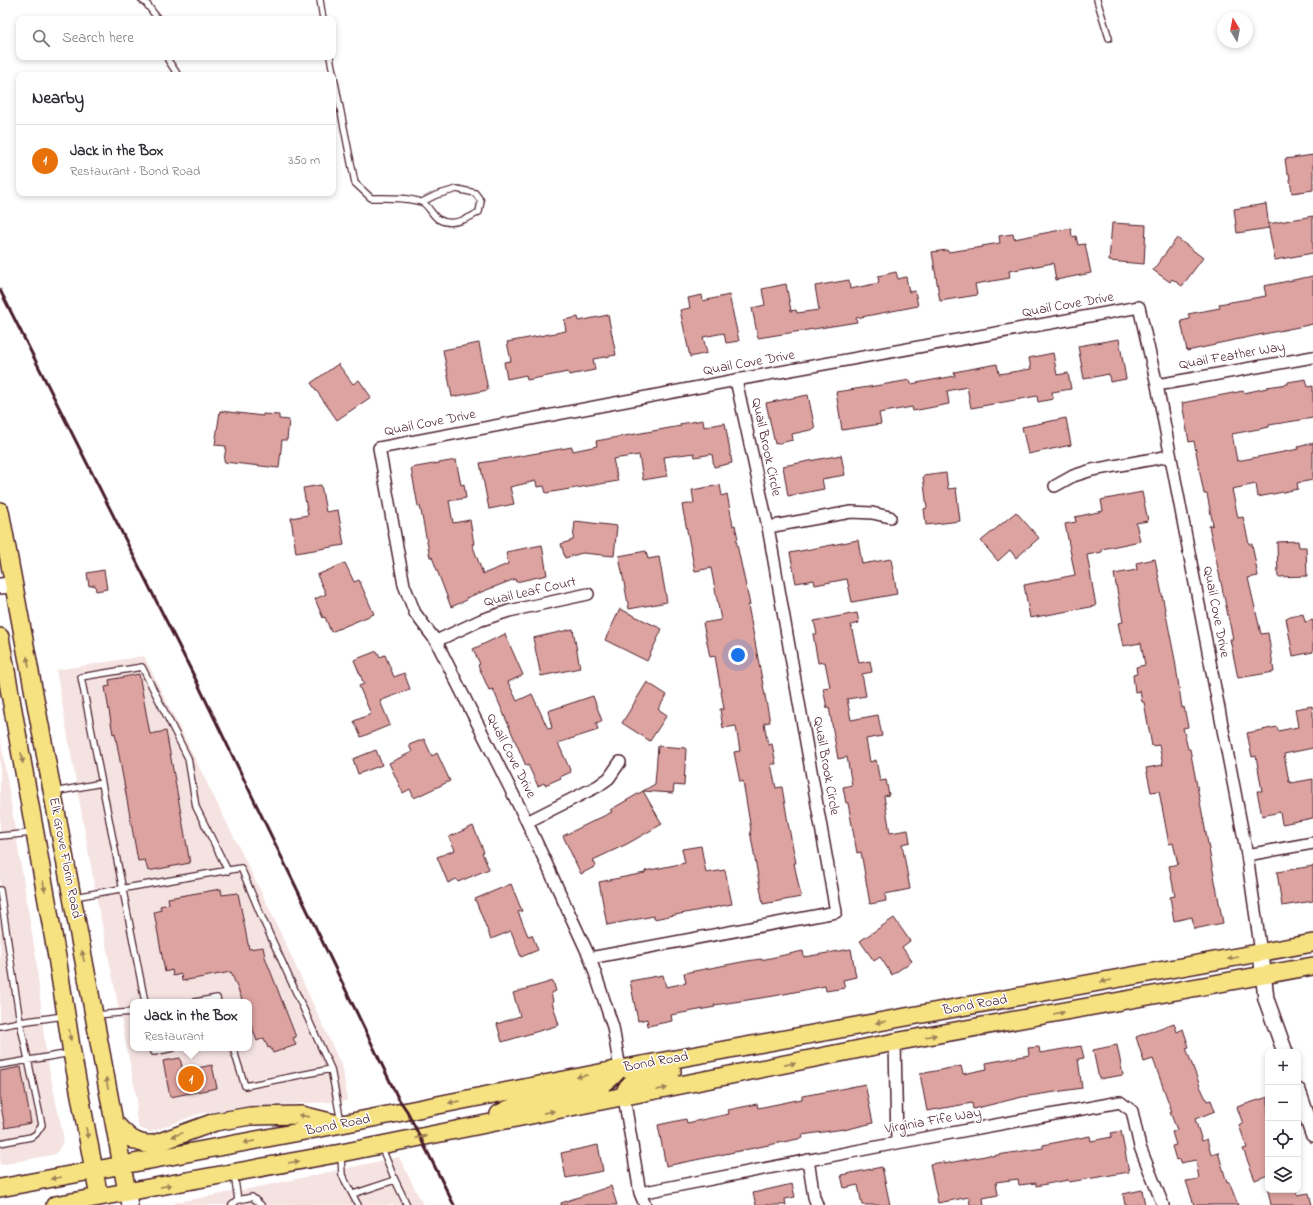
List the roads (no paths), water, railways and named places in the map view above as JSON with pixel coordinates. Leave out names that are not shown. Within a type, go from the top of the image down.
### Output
[{"type":"main road","name":"Elk Grove Florin Road","points":[[0,511],[7,586],[52,793],[129,1198]]},
{"type":"main road","name":"Elk Grove Florin Road","points":[[0,637],[67,1016],[72,1053],[100,1201]]},
{"type":"main road","points":[[14,715],[24,730],[33,750],[41,784],[52,793]]},
{"type":"main road","points":[[35,833],[45,835],[50,841],[52,860],[67,875]]},
{"type":"main road","name":"Bond Road","points":[[0,1188],[342,1124],[620,1069],[1313,943]]},
{"type":"main road","name":"Bond Road","points":[[55,1205],[129,1198],[234,1173],[479,1126],[895,1042],[1313,966]]},
{"type":"main road","points":[[895,1042],[896,1036],[903,1028],[1004,1008],[1026,995]]},
{"type":"main road","points":[[624,1097],[625,1090],[634,1081],[650,1076],[754,1055],[772,1041]]},
{"type":"main road","points":[[479,1126],[511,1108],[540,1099],[587,1090],[599,1086],[606,1082],[620,1069]]},
{"type":"main road","points":[[114,1122],[128,1138],[143,1144],[154,1144],[215,1122],[250,1116],[302,1115],[342,1124]]},
{"type":"street","name":"Quail Cove Drive","points":[[620,1069],[613,1027],[590,958],[527,822],[436,641],[415,613],[404,585],[379,448],[736,380],[1139,307],[1157,385],[1247,855],[1261,953]]},
{"type":"street","name":"Quail Feather Way","points":[[1157,385],[1313,356]]},
{"type":"street","name":"Quail Brook Circle","points":[[590,958],[836,912],[768,527],[736,380]]},
{"type":"street","points":[[1055,486],[1073,476],[1092,470],[1170,456]]},
{"type":"street","points":[[768,527],[851,512],[872,512],[890,517]]},
{"type":"street","name":"Quail Leaf Court","points":[[436,641],[481,620],[509,610],[588,594]]},
{"type":"street","points":[[527,822],[598,786],[609,778],[620,762]]},
{"type":"street","points":[[1247,855],[1313,843]]},
{"type":"street","points":[[1261,953],[1266,999],[1283,1049]]},
{"type":"street","points":[[895,1042],[898,1143]]},
{"type":"street","points":[[624,1097],[640,1193],[645,1205]]},
{"type":"street","points":[[1301,1100],[1313,1134]]},
{"type":"street","name":"Virginia Fife Way","points":[[640,1193],[1120,1102],[1132,1111],[1140,1147],[1163,1205]]},
{"type":"street","points":[[808,1160],[814,1197],[817,1205]]},
{"type":"lane","points":[[142,0],[156,16]]},
{"type":"lane","points":[[320,0],[323,16]]},
{"type":"lane","points":[[1097,0],[1109,38]]},
{"type":"lane","points":[[168,60],[176,72]]},
{"type":"lane","points":[[331,60],[333,72]]},
{"type":"lane","points":[[336,87],[355,183],[371,198],[401,199],[422,202],[436,195],[457,189],[475,193],[481,201],[479,212],[469,218],[453,222],[439,219],[422,202]]},
{"type":"lane","points":[[144,999],[81,676],[142,667],[188,758],[196,807],[228,871]]},
{"type":"lane","points":[[52,793],[102,784]]},
{"type":"lane","points":[[0,836],[35,833]]},
{"type":"lane","points":[[72,897],[241,868],[331,1069],[342,1124]]},
{"type":"lane","points":[[0,890],[20,1022],[42,1125],[36,1134],[31,1137],[0,1143]]},
{"type":"lane","points":[[95,1015],[130,1012]]},
{"type":"lane","points":[[0,1026],[67,1016]]},
{"type":"lane","points":[[234,1051],[245,1086],[331,1069]]},
{"type":"lane","points":[[0,1065],[72,1053]]},
{"type":"lane","points":[[381,1145],[407,1205]]},
{"type":"lane","points":[[341,1153],[342,1175],[358,1205]]},
{"type":"lane","points":[[234,1173],[238,1200]]},
{"type":"lane","points":[[353,1194],[395,1180]]},
{"type":"lane","points":[[232,1205],[238,1200],[252,1197],[261,1205]]},
{"type":"railway","points":[[0,290],[194,676],[398,1098],[407,1111],[454,1205]]},
{"type":"place","name":"Jack in the Box","points":[[191,1079]]}]
